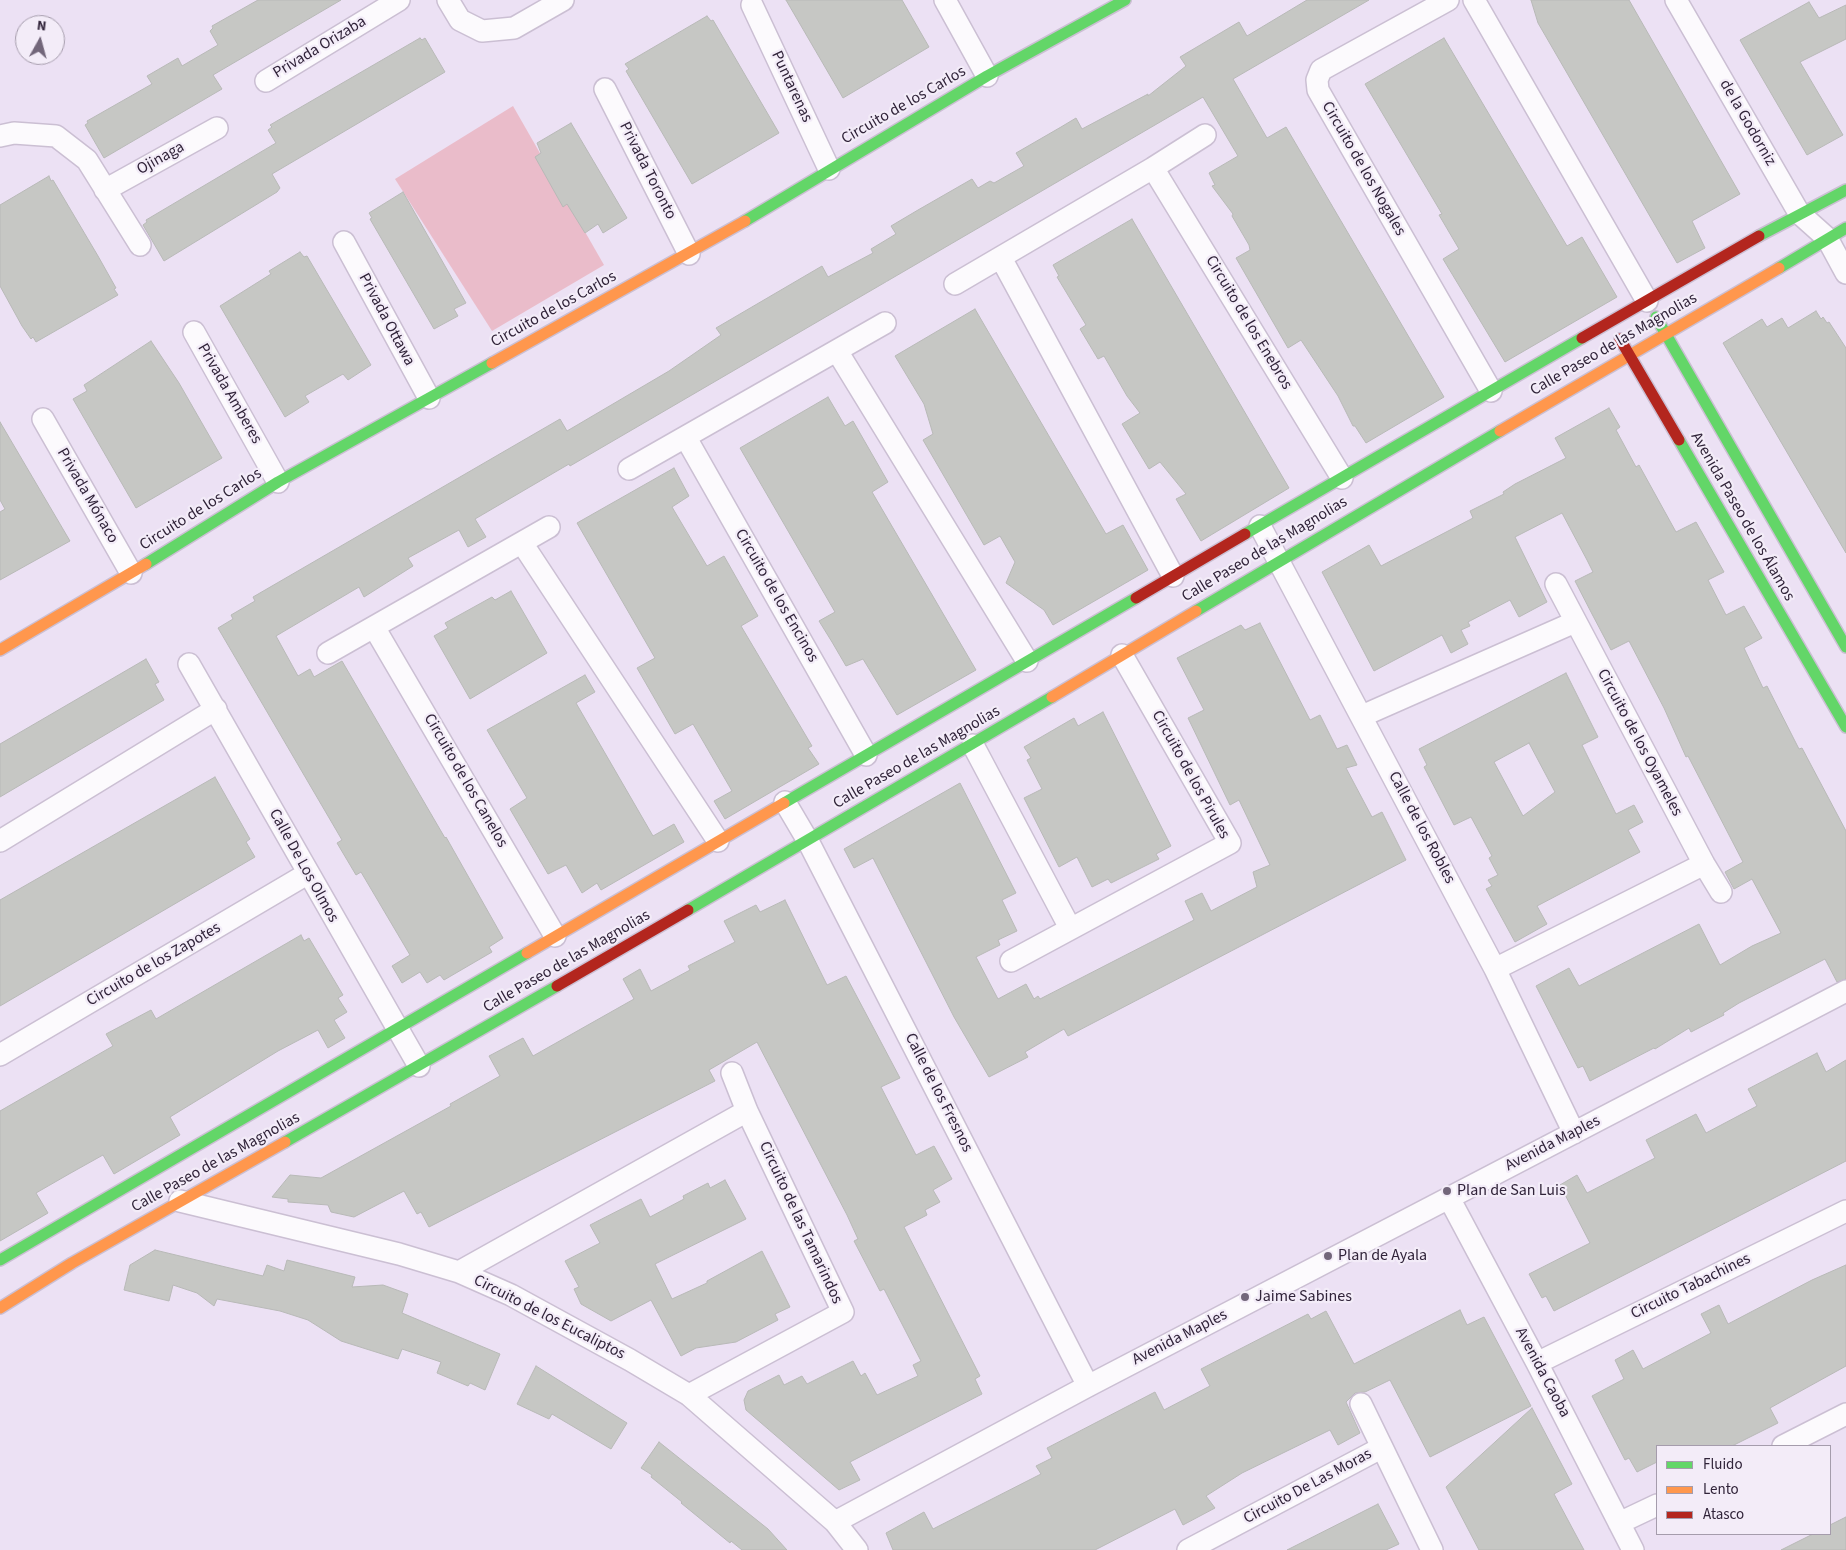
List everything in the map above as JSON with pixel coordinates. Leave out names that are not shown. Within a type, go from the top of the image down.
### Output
[{"type":"street","name":"Privada Orizaba","points":[[266,81],[399,0]]},
{"type":"street","points":[[448,0],[460,20],[482,31],[514,28],[563,0]]},
{"type":"street","points":[[945,0],[988,76]]},
{"type":"street","name":"Circuito de los Carlos","points":[[0,650],[131,573],[278,482],[689,254],[988,76],[1125,0]]},
{"type":"street","name":"Circuito de los Nogales","points":[[1448,0],[1321,70],[1317,80],[1318,90],[1490,391]]},
{"type":"street","points":[[1474,0],[1646,301]]},
{"type":"street","name":"de la Godorniz","points":[[1676,0],[1799,213],[1827,238],[1846,273]]},
{"type":"street","name":"Puntarenas","points":[[752,5],[829,169]]},
{"type":"street","name":"Privada Toronto","points":[[605,89],[689,254]]},
{"type":"street","name":"Ojinaga","points":[[105,190],[217,128]]},
{"type":"street","points":[[0,136],[14,133],[56,136],[87,160],[140,245]]},
{"type":"street","points":[[955,284],[1154,168],[1205,135]]},
{"type":"street","name":"Circuito de los Enebros","points":[[1154,168],[1342,478]]},
{"type":"street","name":"Calle Paseo de las Magnolias","points":[[0,1260],[52,1234],[396,1029],[1490,391],[1799,213],[1846,190]]},
{"type":"street","name":"Calle Paseo de las Magnolias","points":[[0,1308],[69,1258],[180,1202],[808,841],[973,745],[1278,561],[1846,228]]},
{"type":"street","name":"Privada Ottawa","points":[[344,242],[429,398]]},
{"type":"street","points":[[1001,258],[1173,576]]},
{"type":"street","name":"Avenida Paseo de los Álamos","points":[[1646,301],[1846,647]]},
{"type":"street","points":[[629,470],[885,323]]},
{"type":"street","name":"Avenida Paseo de los Álamos","points":[[1611,323],[1846,727]]},
{"type":"street","name":"Privada Amberes","points":[[194,332],[278,482]]},
{"type":"street","points":[[836,351],[1028,660]]},
{"type":"street","name":"Privada Mónaco","points":[[43,419],[131,573]]},
{"type":"street","name":"Circuito de los Encinos","points":[[686,438],[866,754]]},
{"type":"street","name":"Calle de los Robles","points":[[1260,526],[1495,969],[1574,1133]]},
{"type":"street","points":[[328,653],[549,528]]},
{"type":"street","points":[[522,543],[718,841]]},
{"type":"street","name":"Circuito de los Oyameles","points":[[1556,584],[1704,864],[1721,892]]},
{"type":"street","points":[[1362,716],[1575,622]]},
{"type":"street","name":"Circuito de los Canelos","points":[[374,627],[555,936]]},
{"type":"street","name":"Circuito de los Pirules","points":[[1011,961],[1230,843],[1122,655]]},
{"type":"street","name":"Calle De Los Olmos","points":[[189,664],[307,874],[419,1066]]},
{"type":"street","points":[[0,841],[216,710]]},
{"type":"street","points":[[973,745],[1070,928]]},
{"type":"street","name":"Calle de los Fresnos","points":[[785,802],[808,841],[1088,1386]]},
{"type":"street","points":[[1495,969],[1704,864]]},
{"type":"street","name":"Circuito de los Zapotes","points":[[0,1055],[307,874]]},
{"type":"street","name":"Avenida Maples","points":[[835,1522],[1088,1386],[1846,991]]},
{"type":"street","name":"Circuito de las Tamarindos","points":[[689,1394],[843,1312],[747,1110],[732,1073]]},
{"type":"street","points":[[459,1272],[747,1110]]},
{"type":"street","name":"Avenida Caoba","points":[[1449,1198],[1537,1362],[1633,1550]]},
{"type":"street","name":"Circuito de los Eucaliptos","points":[[180,1202],[399,1254],[459,1272],[511,1295],[689,1394],[835,1522],[857,1550]]},
{"type":"street","name":"Circuito Tabachines","points":[[1537,1362],[1846,1211]]},
{"type":"street","points":[[1362,1404],[1381,1448]]},
{"type":"street","points":[[1784,1445],[1846,1414]]},
{"type":"street","name":"Circuito De Las Moras","points":[[1188,1550],[1381,1448],[1432,1550]]},
{"type":"street","points":[[1619,1523],[1656,1505]]},
{"type":"shaded area","points":[[513,106],[604,265],[492,331],[395,179]]},
{"type":"building","points":[[258,0],[341,0],[213,75],[222,89],[104,158],[85,125],[88,123],[87,121],[152,84],[147,76],[178,58],[182,66],[218,45],[210,31],[213,28],[212,26]]},
{"type":"building","points":[[786,0],[902,0],[929,47],[843,98]]},
{"type":"building","points":[[1307,0],[1369,0],[1233,79],[1267,138],[1286,127],[1444,397],[1366,443],[1355,426],[1353,426],[1338,396],[1301,340],[1288,348],[1236,258],[1250,250],[1249,245],[1232,216],[1233,214],[1212,186],[1215,185],[1209,173],[1238,156],[1203,97],[570,466],[569,464],[475,519],[486,537],[468,547],[459,530],[408,558],[413,566],[364,597],[359,587],[276,636],[298,676],[310,669],[314,677],[342,661],[503,938],[489,947],[492,952],[444,980],[440,975],[427,983],[420,972],[402,983],[392,966],[410,955],[361,872],[356,875],[337,843],[342,840],[218,628],[233,619],[231,615],[255,601],[253,597],[560,419],[567,431],[669,371],[721,335],[716,328],[822,266],[828,277],[873,253],[871,249],[896,234],[891,226],[972,179],[978,188],[990,181],[994,183],[1024,166],[1016,153],[1076,118],[1082,129],[1148,94],[1148,96],[1186,66],[1180,57],[1239,22],[1247,36]]},
{"type":"building","points":[[1531,0],[1629,0],[1740,194],[1692,221],[1705,248],[1677,263],[1538,23]]},
{"type":"building","points":[[1809,2],[1819,18],[1846,5],[1846,39],[1800,62],[1843,135],[1807,155],[1740,40]]},
{"type":"building","points":[[707,16],[711,21],[713,20],[779,133],[692,184],[626,71],[629,69],[625,64]]},
{"type":"building","points":[[420,38],[422,40],[425,38],[445,72],[272,174],[280,188],[277,192],[164,261],[143,225],[147,222],[146,220],[276,143],[268,130],[272,127],[270,125]]},
{"type":"building","points":[[1444,38],[1567,246],[1582,237],[1617,297],[1505,362],[1443,259],[1459,249],[1439,215],[1442,214],[1365,84]]},
{"type":"building","points":[[571,123],[627,218],[603,233],[598,224],[585,233],[567,204],[563,207],[535,157],[541,153],[537,143]]},
{"type":"building","points":[[49,176],[98,256],[118,295],[36,342],[33,337],[31,339],[22,326],[0,286],[0,205]]},
{"type":"building","points":[[403,192],[466,303],[454,309],[458,316],[434,329],[370,219],[372,218],[369,213]]},
{"type":"building","points":[[1132,219],[1289,488],[1201,541],[1176,499],[1186,494],[1160,462],[1149,469],[1122,424],[1140,413],[1127,396],[1104,356],[1098,359],[1080,329],[1086,325],[1057,277],[1059,276],[1053,265]]},
{"type":"building","points":[[300,252],[304,257],[307,256],[371,365],[348,380],[343,374],[305,396],[309,402],[285,417],[220,306],[271,274],[269,271]]},
{"type":"building","points":[[975,309],[1106,534],[1123,525],[1148,570],[1053,625],[1044,610],[1006,583],[1015,562],[1000,536],[984,545],[923,440],[933,434],[924,404],[895,356]]},
{"type":"building","points":[[1816,311],[1821,319],[1823,317],[1827,323],[1829,322],[1846,348],[1846,553],[1723,343],[1762,319],[1767,327],[1782,318],[1788,328]]},
{"type":"building","points":[[151,341],[179,383],[222,458],[136,508],[73,399],[87,391],[84,385]]},
{"type":"building","points":[[828,397],[845,426],[853,421],[888,482],[872,492],[976,670],[897,715],[863,659],[846,666],[819,621],[835,612],[740,448]]},
{"type":"building","points":[[1609,408],[1620,427],[1616,430],[1636,467],[1639,465],[1676,532],[1696,522],[1724,572],[1708,580],[1726,615],[1744,606],[1762,638],[1744,648],[1763,688],[1767,686],[1799,749],[1802,748],[1846,831],[1846,979],[1837,982],[1825,959],[1739,1003],[1723,1013],[1724,1015],[1691,1032],[1689,1028],[1655,1049],[1590,1081],[1583,1066],[1578,1068],[1536,986],[1569,968],[1579,986],[1699,924],[1720,965],[1752,946],[1781,933],[1752,879],[1734,889],[1725,872],[1743,862],[1688,756],[1686,757],[1664,708],[1629,641],[1611,650],[1592,614],[1575,581],[1593,572],[1587,560],[1562,513],[1515,537],[1547,602],[1519,617],[1510,600],[1468,622],[1470,626],[1461,630],[1468,644],[1451,653],[1442,635],[1374,671],[1322,572],[1369,545],[1381,566],[1473,518],[1470,511],[1504,494],[1503,492],[1515,484],[1566,458],[1555,438]]},
{"type":"building","points":[[0,422],[70,541],[0,580],[0,512],[5,509],[0,500]]},
{"type":"building","points":[[674,468],[689,496],[672,507],[707,566],[724,556],[758,616],[741,626],[812,746],[808,748],[819,764],[725,819],[714,801],[732,791],[693,724],[675,734],[637,668],[655,658],[577,523]]},
{"type":"building","points":[[511,591],[547,653],[470,699],[434,636],[448,628],[445,623],[492,597],[495,600]]},
{"type":"building","points":[[1260,623],[1310,720],[1320,715],[1337,749],[1347,745],[1357,765],[1346,768],[1372,817],[1382,812],[1406,860],[1068,1036],[1064,1029],[1025,1052],[1028,1057],[989,1077],[954,1017],[873,858],[854,868],[844,849],[960,783],[1016,893],[1002,900],[1017,931],[998,940],[1000,945],[976,957],[998,999],[1026,984],[1034,999],[1038,996],[1040,999],[1194,920],[1185,901],[1202,893],[1211,911],[1257,887],[1253,872],[1270,865],[1239,800],[1230,805],[1188,718],[1204,710],[1177,658],[1241,625],[1245,630]]},
{"type":"building","points":[[146,659],[159,682],[155,684],[164,700],[0,797],[0,744]]},
{"type":"building","points":[[1566,673],[1598,737],[1582,745],[1616,814],[1634,805],[1643,822],[1628,830],[1640,852],[1537,906],[1547,924],[1515,942],[1486,889],[1492,886],[1488,880],[1498,875],[1489,858],[1492,856],[1471,817],[1454,825],[1424,767],[1427,765],[1419,749]],"holes":[[[1529,743],[1555,792],[1523,816],[1494,762]]]},
{"type":"building","points":[[585,675],[595,692],[576,703],[653,836],[674,824],[684,842],[601,890],[597,883],[582,893],[566,865],[548,874],[510,809],[527,798],[487,730]]},
{"type":"building","points":[[1103,712],[1171,846],[1156,854],[1159,859],[1111,883],[1108,879],[1092,887],[1077,857],[1059,867],[1024,798],[1042,789],[1027,760],[1031,758],[1024,747],[1074,718],[1078,726]]},
{"type":"building","points":[[215,777],[250,839],[246,842],[255,857],[0,1006],[0,900]]},
{"type":"building","points":[[785,900],[827,985],[846,976],[900,1078],[881,1087],[916,1155],[934,1146],[952,1179],[933,1190],[940,1202],[925,1210],[927,1215],[904,1227],[980,1376],[975,1379],[982,1394],[850,1462],[860,1480],[839,1490],[746,1410],[744,1400],[748,1391],[779,1375],[784,1385],[802,1376],[807,1384],[853,1361],[861,1376],[865,1373],[877,1395],[918,1376],[913,1365],[921,1361],[884,1289],[880,1291],[854,1241],[858,1239],[847,1215],[757,1042],[709,1070],[715,1081],[429,1227],[421,1212],[417,1214],[404,1191],[354,1217],[331,1212],[328,1205],[288,1202],[288,1199],[272,1197],[290,1175],[321,1178],[451,1106],[450,1104],[500,1076],[489,1056],[523,1038],[533,1056],[634,999],[623,979],[640,969],[651,991],[690,970],[688,966],[735,942],[724,921],[756,905],[760,912]]},
{"type":"building","points":[[301,935],[304,941],[309,938],[343,995],[338,998],[347,1012],[334,1020],[345,1038],[328,1048],[318,1030],[278,1051],[170,1117],[180,1135],[114,1174],[103,1155],[36,1193],[48,1213],[0,1241],[0,1111],[113,1046],[106,1034],[151,1010],[156,1019]]},
{"type":"building","points":[[1817,1053],[1826,1072],[1846,1060],[1846,1161],[1554,1311],[1546,1296],[1542,1298],[1529,1274],[1590,1243],[1560,1185],[1577,1175],[1587,1193],[1655,1158],[1646,1140],[1696,1114],[1706,1133],[1757,1106],[1748,1089]]},
{"type":"building","points":[[725,1180],[746,1219],[655,1264],[672,1299],[707,1283],[707,1281],[762,1251],[790,1307],[775,1314],[778,1320],[736,1342],[696,1348],[681,1356],[651,1300],[611,1321],[581,1304],[574,1289],[579,1287],[565,1261],[600,1243],[590,1225],[641,1199],[650,1217],[684,1199],[683,1196],[708,1183],[710,1188]]},
{"type":"building","points":[[155,1250],[263,1276],[267,1265],[284,1271],[287,1260],[355,1277],[352,1287],[383,1285],[408,1294],[402,1313],[500,1354],[485,1390],[470,1383],[468,1386],[437,1373],[441,1362],[402,1349],[398,1359],[341,1341],[308,1320],[280,1311],[217,1299],[214,1306],[197,1293],[173,1285],[169,1301],[124,1290],[130,1265]]},
{"type":"building","points":[[1846,1265],[1846,1366],[1770,1408],[1778,1423],[1734,1445],[1656,1445],[1656,1462],[1637,1472],[1629,1458],[1625,1460],[1592,1396],[1624,1379],[1615,1360],[1633,1350],[1643,1369],[1711,1333],[1701,1314],[1719,1305],[1728,1324],[1812,1280]]},
{"type":"building","points":[[1460,1310],[1467,1325],[1484,1317],[1531,1406],[1430,1457],[1390,1380],[1365,1392],[1355,1393],[1346,1402],[1360,1433],[1338,1445],[1330,1430],[1242,1473],[1206,1496],[1215,1508],[1183,1525],[1175,1509],[1095,1550],[893,1550],[886,1533],[924,1512],[933,1529],[1041,1474],[1036,1466],[1052,1458],[1047,1448],[1155,1392],[1164,1410],[1210,1386],[1201,1369],[1308,1314],[1311,1319],[1326,1311],[1354,1364]]},
{"type":"building","points":[[536,1366],[627,1423],[611,1449],[552,1414],[549,1419],[517,1404]]},
{"type":"building","points":[[1532,1408],[1572,1484],[1554,1494],[1584,1550],[1479,1550],[1446,1487]]},
{"type":"building","points":[[659,1442],[768,1529],[787,1550],[742,1550],[731,1541],[730,1543],[681,1503],[651,1477],[652,1475],[641,1468]]},
{"type":"building","points":[[1378,1504],[1399,1544],[1386,1550],[1287,1550]]},
{"type":"building","points":[[1846,1517],[1846,1550],[1781,1550],[1811,1535],[1831,1535],[1831,1524]]},
{"type":"traffic: fast","points":[[745,221],[987,76],[1125,0]]},
{"type":"traffic: fast","points":[[1759,236],[1846,190]]},
{"type":"traffic: fast","points":[[1779,268],[1846,228]]},
{"type":"traffic: fast","points":[[1656,317],[1846,647]]},
{"type":"traffic: fast","points":[[1245,534],[1582,338]]},
{"type":"traffic: fast","points":[[146,564],[278,482],[492,363]]},
{"type":"traffic: fast","points":[[1196,611],[1500,431]]},
{"type":"traffic: fast","points":[[1679,440],[1846,727]]},
{"type":"traffic: fast","points":[[784,803],[1136,598]]},
{"type":"traffic: fast","points":[[688,910],[1052,697]]},
{"type":"traffic: fast","points":[[0,1260],[527,953]]},
{"type":"traffic: fast","points":[[285,1142],[557,986]]},
{"type":"traffic: slow","points":[[492,363],[745,221]]},
{"type":"traffic: slow","points":[[1500,431],[1779,268]]},
{"type":"traffic: slow","points":[[0,650],[146,564]]},
{"type":"traffic: slow","points":[[1052,697],[1196,611]]},
{"type":"traffic: slow","points":[[527,953],[784,803]]},
{"type":"traffic: slow","points":[[0,1308],[72,1263],[285,1142]]},
{"type":"traffic: jam","points":[[1582,338],[1759,236]]},
{"type":"traffic: jam","points":[[1620,339],[1679,440]]},
{"type":"traffic: jam","points":[[1136,598],[1245,534]]},
{"type":"traffic: jam","points":[[557,986],[688,910]]},
{"type":"place","name":"Plan de San Luis","points":[[1447,1191]]},
{"type":"place","name":"Plan de Ayala","points":[[1328,1256]]},
{"type":"place","name":"Jaime Sabines","points":[[1245,1297]]}]
